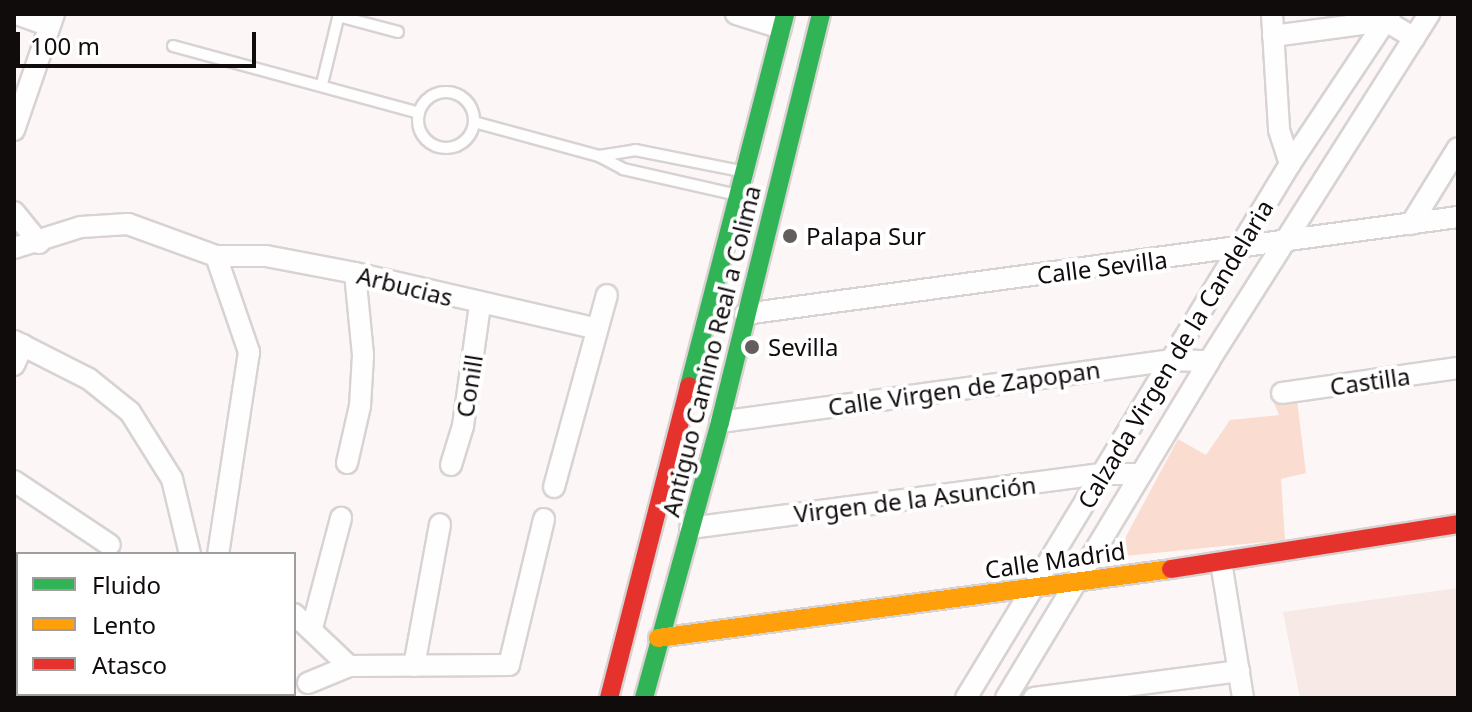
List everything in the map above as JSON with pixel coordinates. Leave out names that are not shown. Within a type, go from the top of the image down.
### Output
[{"type":"main road","name":"Antiguo Camino Real a Colima","points":[[644,698],[658,638],[720,422],[821,14]]},
{"type":"main road","name":"Antiguo Camino Real a Colima","points":[[609,698],[783,21]]},
{"type":"main road","name":"Calle Madrid","points":[[658,638],[1221,562],[1458,524]]},
{"type":"street","points":[[14,130],[51,20],[17,14]]},
{"type":"street","points":[[736,14],[783,21]]},
{"type":"street","points":[[1272,14],[1279,130],[1290,164]]},
{"type":"street","name":"Calzada Virgen de la Candelaria","points":[[1006,698],[1209,361],[1287,244],[1429,14]]},
{"type":"street","points":[[1273,36],[1388,17],[1414,38]]},
{"type":"street","name":"Calzada Virgen de la Candelaria","points":[[966,698],[1242,249],[1290,164],[1388,17]]},
{"type":"street","points":[[1411,224],[1458,148]]},
{"type":"street","points":[[14,212],[39,243]]},
{"type":"street","name":"Calle Sevilla","points":[[745,314],[1287,244],[1458,217]]},
{"type":"street","name":"Arbucias","points":[[14,248],[39,243],[81,227],[128,224],[216,256],[266,256],[355,273],[480,305],[594,328]]},
{"type":"street","points":[[216,256],[249,352],[218,552]]},
{"type":"street","points":[[347,463],[360,406],[363,355],[355,273]]},
{"type":"street","points":[[554,487],[594,328],[607,295]]},
{"type":"street","name":"Conill","points":[[451,465],[463,426],[480,305]]},
{"type":"street","points":[[14,365],[19,343],[89,379],[130,412],[172,479],[190,552]]},
{"type":"street","name":"Calle Virgen de Zapopan","points":[[720,422],[1171,360],[1209,361]]},
{"type":"street","name":"Castilla","points":[[1282,393],[1458,368]]},
{"type":"street","name":"Virgen de la Asunción","points":[[690,528],[1101,474],[1141,474]]},
{"type":"street","points":[[14,481],[110,545]]},
{"type":"street","points":[[312,628],[341,518]]},
{"type":"street","points":[[308,683],[349,666],[509,665],[544,519]]},
{"type":"street","points":[[414,666],[440,524]]},
{"type":"street","points":[[1221,562],[1243,698]]},
{"type":"street","points":[[296,616],[349,666]]},
{"type":"street","points":[[1034,698],[1239,671]]},
{"type":"street","points":[[193,696],[212,696]]},
{"type":"lane","points":[[322,84],[339,15],[398,32]]},
{"type":"lane","points":[[173,46],[322,84],[419,113]]},
{"type":"lane","points":[[451,93],[468,103],[474,122],[464,142],[442,148],[423,136],[419,113],[431,97],[451,93]]},
{"type":"lane","points":[[474,122],[599,156],[623,169],[739,196]]},
{"type":"lane","points":[[599,156],[635,150],[746,173]]},
{"type":"lane","points":[[667,180],[673,159]]},
{"type":"shaded area","points":[[1297,400],[1306,473],[1281,479],[1285,540],[1115,557],[1178,439],[1206,455],[1230,420],[1279,415],[1274,403]]},
{"type":"shaded area","points":[[1458,588],[1458,698],[1300,698],[1283,612]]},
{"type":"traffic: fast","points":[[689,386],[785,14]]},
{"type":"traffic: fast","points":[[644,698],[720,422],[821,14]]},
{"type":"traffic: slow","points":[[658,638],[1171,569]]},
{"type":"traffic: jam","points":[[609,698],[689,386]]},
{"type":"traffic: jam","points":[[1171,569],[1458,524]]},
{"type":"place","name":"Palapa Sur","points":[[790,236]]},
{"type":"place","name":"Sevilla","points":[[752,347]]}]
